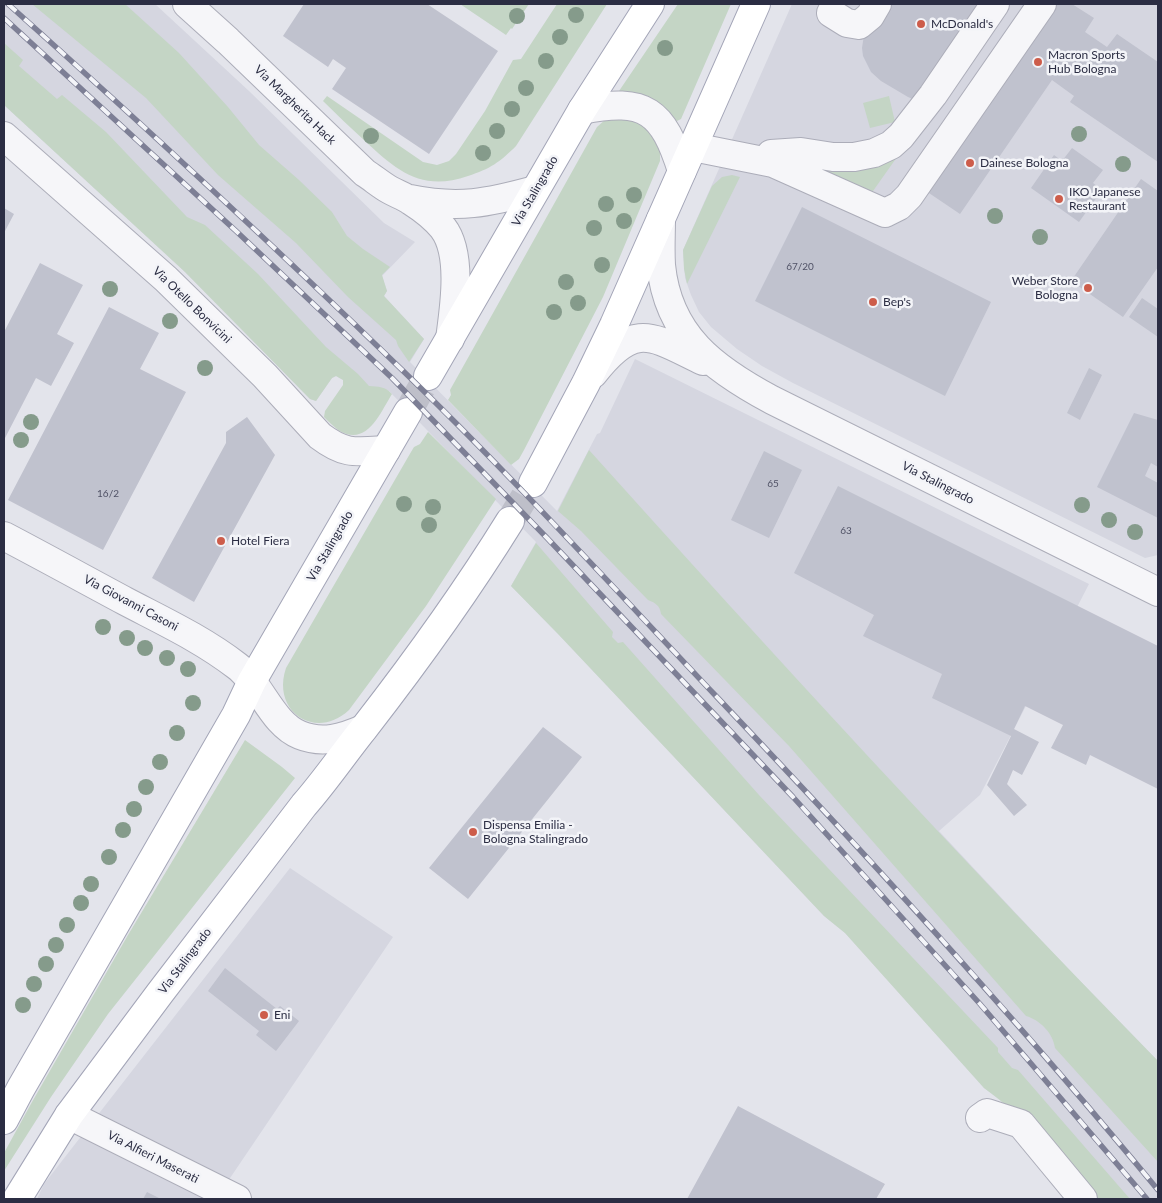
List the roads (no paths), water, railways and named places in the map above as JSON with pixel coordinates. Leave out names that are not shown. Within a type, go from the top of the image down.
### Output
[{"type":"main road","name":"Via Stalingrado","points":[[428,376],[582,110],[650,4]]},
{"type":"main road","name":"Via Stalingrado","points":[[533,483],[586,383],[756,4]]},
{"type":"main road","name":"Via Stalingrado","points":[[4,1120],[236,715],[252,681],[408,412]]},
{"type":"main road","name":"Via Stalingrado","points":[[17,1199],[69,1115],[304,805],[328,778],[447,618],[510,521]]},
{"type":"street","name":"Via Margherita Hack","points":[[187,4],[365,173],[390,190],[408,199],[433,217],[443,228],[453,248],[454,286],[450,339]]},
{"type":"street","points":[[831,13],[847,23],[859,25],[870,16],[877,4]]},
{"type":"street","points":[[771,154],[801,152],[833,157],[854,157],[874,153],[891,145],[901,136],[933,94],[995,4]]},
{"type":"street","points":[[693,147],[773,163],[885,213],[900,206],[909,196],[1042,4]]},
{"type":"street","points":[[582,110],[610,105],[630,106],[648,112],[656,117],[671,139],[682,171]]},
{"type":"street","name":"Via Otello Bonvicini","points":[[4,136],[166,279],[258,370],[320,436],[329,443],[347,451],[386,450]]},
{"type":"street","name":"Via Margherita Hack","points":[[408,199],[445,204],[481,203],[535,190]]},
{"type":"street","name":"Via Stalingrado","points":[[661,219],[661,267],[669,300],[691,342],[721,370]]},
{"type":"street","name":"Via Stalingrado","points":[[586,383],[621,345],[635,338],[653,339],[666,343],[721,370],[772,400],[1158,592]]},
{"type":"street","name":"Via Giovanni Casoni","points":[[4,536],[195,637],[237,666],[252,681]]},
{"type":"street","points":[[252,681],[281,721],[300,735],[311,738],[335,739],[348,736],[363,729]]},
{"type":"street","points":[[980,1118],[987,1113],[1021,1124],[1083,1199]]},
{"type":"street","name":"Via Alfieri Maserati","points":[[69,1115],[237,1199]]},
{"type":"tunnel","points":[[408,412],[428,376]]},
{"type":"tunnel","points":[[510,521],[533,483]]},
{"type":"railway","points":[[8,4],[302,274],[439,406],[519,487],[885,877],[1051,1063],[1158,1190]]},
{"type":"railway","points":[[4,18],[236,231],[392,378],[548,539],[793,797],[980,1004],[1147,1199]]},
{"type":"place","name":"McDonald's","points":[[921,24]]},
{"type":"place","name":"Macron Sports Hub Bologna","points":[[1038,62]]},
{"type":"place","name":"Dainese Bologna","points":[[970,163]]},
{"type":"place","name":"IKO Japanese Restaurant","points":[[1059,199]]},
{"type":"place","name":"Weber Store Bologna","points":[[1088,288]]},
{"type":"place","name":"Bep's","points":[[873,302]]},
{"type":"place","name":"Hotel Fiera","points":[[221,541]]},
{"type":"place","name":"Dispensa Emilia - Bologna Stalingrado","points":[[473,832]]},
{"type":"place","name":"Eni","points":[[264,1015]]}]
